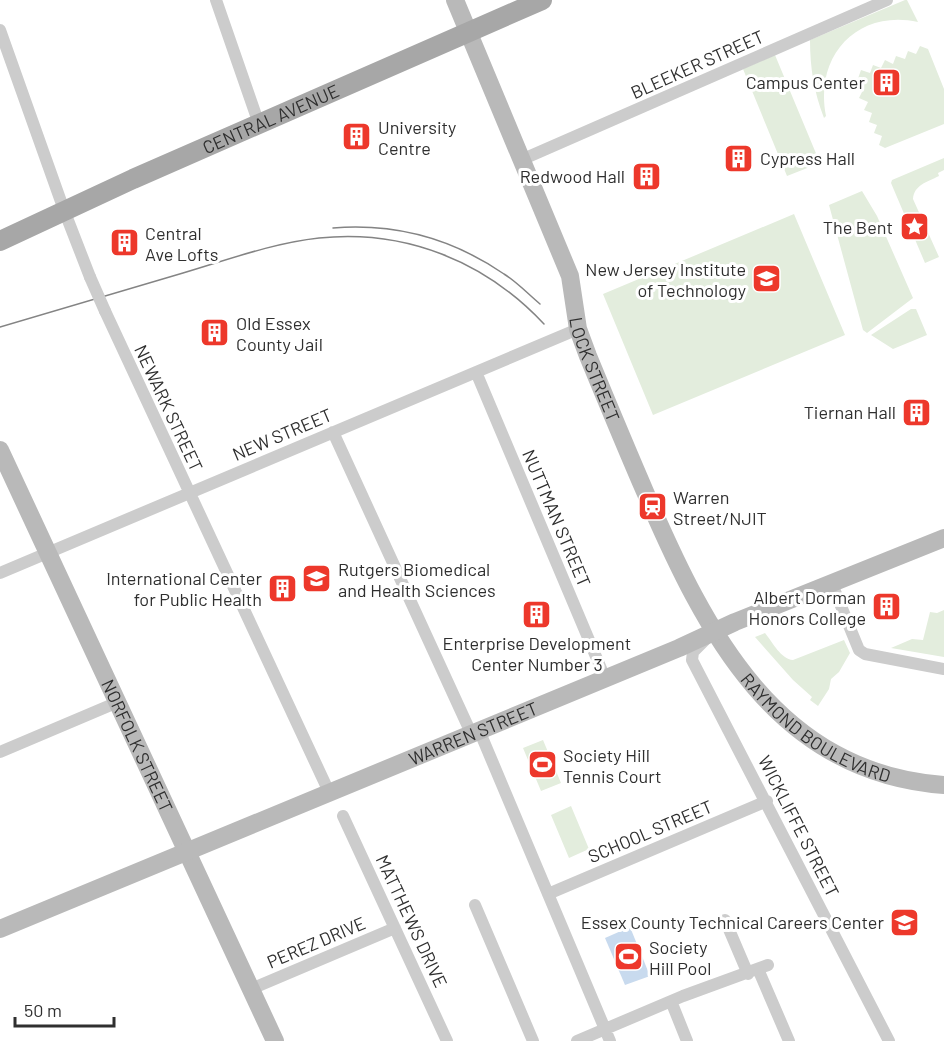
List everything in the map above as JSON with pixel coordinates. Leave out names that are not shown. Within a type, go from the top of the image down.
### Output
[{"type":"main road","name":"LOCK STREET","points":[[455,0],[570,276],[578,329],[673,555],[713,632]]},
{"type":"main road","name":"CENTRAL AVENUE","points":[[0,241],[64,210],[542,0]]},
{"type":"main road","name":"NORFOLK STREET","points":[[0,450],[275,1041]]},
{"type":"main road","name":"WARREN STREET","points":[[0,929],[944,538]]},
{"type":"main road","name":"RAYMOND BOULEVARD","points":[[713,632],[767,702],[821,746],[853,763],[884,775],[944,785]]},
{"type":"street","points":[[216,0],[259,124]]},
{"type":"street","name":"BLEEKER STREET","points":[[521,160],[887,0]]},
{"type":"street","name":"NEWARK STREET","points":[[0,30],[90,277],[329,792]]},
{"type":"street","name":"NEW STREET","points":[[0,573],[578,329]]},
{"type":"street","name":"NUTTMAN STREET","points":[[476,372],[605,678]]},
{"type":"street","points":[[333,432],[475,732],[548,894],[607,1035]]},
{"type":"street","points":[[832,584],[859,650],[865,654],[944,669]]},
{"type":"street","name":"WICKLIFFE STREET","points":[[713,632],[693,652],[692,660],[767,801],[889,1041]]},
{"type":"street","points":[[0,752],[118,702]]},
{"type":"street","name":"SCHOOL STREET","points":[[548,894],[767,801]]},
{"type":"street","name":"MATTHEWS DRIVE","points":[[343,816],[446,1041]]},
{"type":"street","points":[[476,905],[533,1041]]},
{"type":"street","points":[[725,920],[758,970],[789,1041]]},
{"type":"street","name":"PEREZ DRIVE","points":[[251,989],[395,928]]},
{"type":"street","points":[[577,1041],[607,1035],[671,1001],[758,970]]},
{"type":"street","points":[[671,1001],[687,1041]]},
{"type":"green space","points":[[905,0],[918,22],[896,20],[876,23],[859,30],[834,56],[827,74],[824,94],[826,116],[824,118],[813,80],[810,40]]},
{"type":"green space","points":[[920,46],[928,49],[944,89],[944,124],[885,148],[879,145],[882,136],[874,133],[877,125],[869,122],[872,113],[864,110],[868,102],[859,98],[863,90],[855,87],[861,70],[870,73],[873,65],[881,68],[885,60],[893,64],[896,56],[905,59],[908,51],[916,54]]},
{"type":"green space","points":[[775,55],[820,163],[787,176],[743,69]]},
{"type":"green space","points":[[944,158],[944,170],[938,173],[939,176],[919,187],[913,199],[939,257],[925,263],[891,183],[892,180]]},
{"type":"green space","points":[[862,191],[877,216],[913,298],[867,333],[863,330],[829,205]]},
{"type":"green space","points":[[794,214],[845,335],[653,415],[603,294]]},
{"type":"green space","points":[[911,309],[916,309],[927,335],[893,349],[871,335]]},
{"type":"green space","points":[[944,610],[944,657],[891,648],[912,639],[923,640],[930,612],[937,613]]},
{"type":"green space","points":[[765,633],[781,654],[793,660],[844,640],[850,653],[839,672],[831,679],[829,689],[818,706],[810,700],[812,697],[793,680],[755,637]]},
{"type":"green space","name":"Society Hill Tennis Court","points":[[543,740],[561,783],[541,791],[523,748]]},
{"type":"green space","name":"Society Hill Tennis Court","points":[[571,806],[589,849],[569,858],[551,815]]},
{"type":"water","name":"Society Hill Pool","points":[[630,927],[650,976],[625,985],[605,938]]},
{"type":"tram line","points":[[333,228],[379,228],[423,236],[444,243],[464,251],[504,274],[540,304]]},
{"type":"tram line","points":[[0,327],[267,248],[302,240],[351,237],[382,239],[442,254],[496,283],[544,324]]},
{"type":"place","name":"Campus Center","points":[[886,82]]},
{"type":"place","name":"University Centre","points":[[357,137]]},
{"type":"place","name":"Cypress Hall","points":[[739,158]]},
{"type":"place","name":"Redwood Hall","points":[[646,176]]},
{"type":"place","name":"The Bent","points":[[914,227]]},
{"type":"place","name":"Central Ave Lofts","points":[[124,243]]},
{"type":"place","name":"New Jersey Institute of Technology","points":[[767,279]]},
{"type":"place","name":"Old Essex County Jail","points":[[215,333]]},
{"type":"place","name":"Tiernan Hall","points":[[917,412]]},
{"type":"place","name":"Warren Street/NJIT","points":[[652,507]]},
{"type":"place","name":"Rutgers Biomedical and Health Sciences","points":[[317,579]]},
{"type":"place","name":"International Center for Public Health","points":[[283,588]]},
{"type":"place","name":"Albert Dorman Honors College","points":[[887,607]]},
{"type":"place","name":"Enterprise Development Center Number 3","points":[[537,614]]},
{"type":"place","name":"Society Hill Tennis Court","points":[[542,765]]},
{"type":"place","name":"Essex County Technical Careers Center","points":[[905,922]]},
{"type":"place","name":"Society Hill Pool","points":[[628,957]]}]
